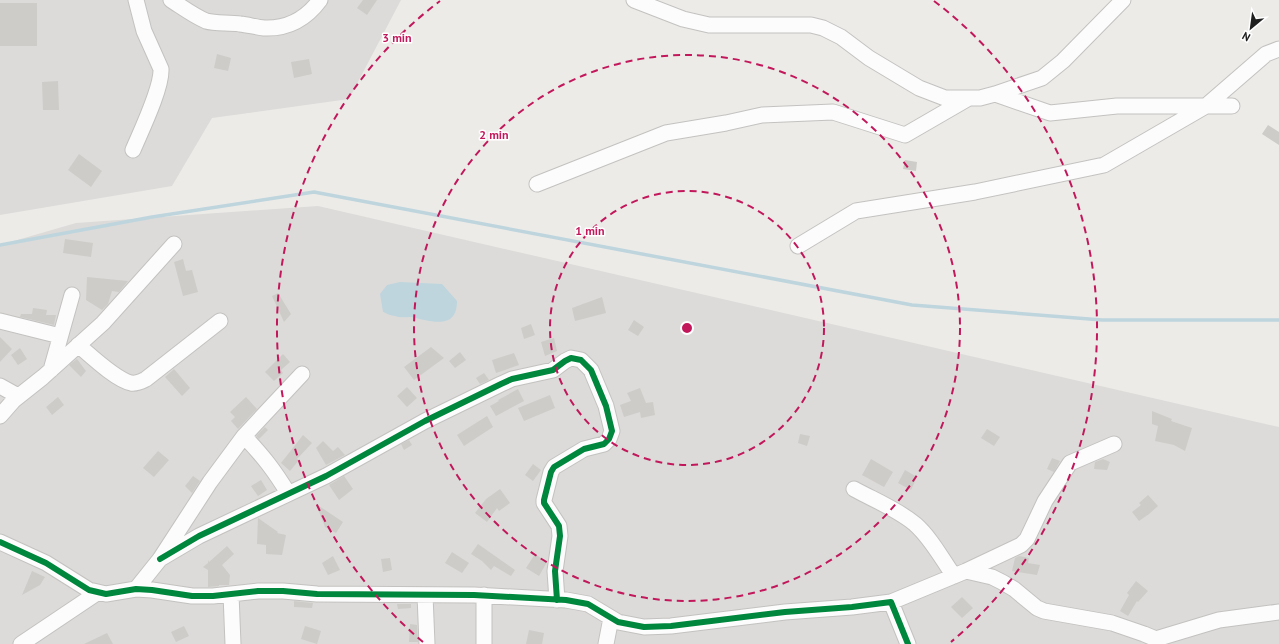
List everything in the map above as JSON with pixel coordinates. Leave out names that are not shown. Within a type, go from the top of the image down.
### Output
[{"type":"street","points":[[133,150],[156,93],[161,75],[160,69],[144,31],[136,0]]},
{"type":"street","points":[[171,0],[204,20],[265,28],[274,27],[301,19],[312,10],[320,0]]},
{"type":"street","points":[[634,0],[683,19],[709,25],[811,24],[823,28],[840,37],[869,58],[919,88],[945,98],[980,98],[1042,78],[1063,61],[1123,0]]},
{"type":"street","points":[[798,246],[856,211],[975,192],[1104,165],[1206,106],[1266,54],[1279,49]]},
{"type":"street","points":[[995,94],[1050,113],[1117,106],[1232,106]]},
{"type":"street","points":[[537,184],[666,133],[726,123],[762,115],[833,112],[905,135],[969,98]]},
{"type":"street","points":[[0,416],[18,396],[51,370],[103,323],[174,244]]},
{"type":"street","points":[[51,370],[72,295]]},
{"type":"street","points":[[0,321],[60,336]]},
{"type":"street","points":[[78,345],[118,378],[132,383],[139,382],[146,379],[220,321]]},
{"type":"street","points":[[160,559],[199,536],[326,476],[432,418],[512,379],[553,370],[571,358],[581,360],[591,370],[606,406],[612,431],[609,439],[604,444],[584,449],[554,467],[551,472],[544,503],[559,526],[560,536],[556,571],[557,600]]},
{"type":"street","points":[[136,589],[160,559],[210,482],[244,436],[302,374]]},
{"type":"street","points":[[0,386],[18,396]]},
{"type":"street","points":[[244,436],[265,458],[288,493]]},
{"type":"street","points":[[0,542],[33,556],[89,590],[97,593],[106,594],[136,589],[192,596],[212,596],[258,591],[283,591],[317,594],[484,595],[579,601],[588,604],[611,618],[634,626],[671,626],[785,612],[852,607],[891,602],[1021,545],[1027,539],[1045,501],[1070,463],[1114,444]]},
{"type":"street","points":[[854,488],[900,514],[916,525],[929,541],[960,573],[992,577],[1014,588],[1038,608],[1044,611],[1112,623],[1144,634],[1160,642],[1219,620],[1279,612]]},
{"type":"street","points":[[20,644],[97,593]]},
{"type":"street","points":[[231,594],[233,644]]},
{"type":"street","points":[[425,595],[427,644]]},
{"type":"street","points":[[484,595],[484,644]]},
{"type":"street","points":[[891,602],[908,644]]},
{"type":"street","points":[[606,644],[611,618]]},
{"type":"shaded area","points":[[0,0],[401,0],[349,99],[212,118],[172,186],[0,215]]},
{"type":"shaded area","points":[[318,206],[1279,427],[1279,644],[0,644],[0,245],[76,223]]},
{"type":"water","points":[[400,282],[442,284],[457,301],[456,311],[452,317],[441,322],[392,316],[383,312],[380,294],[387,285]]},
{"type":"building","points":[[363,0],[377,0],[367,15],[357,8]]},
{"type":"building","points":[[0,3],[37,3],[37,46],[0,46]]},
{"type":"building","points":[[217,54],[231,58],[228,71],[214,68]]},
{"type":"building","points":[[309,59],[312,74],[294,78],[291,62]]},
{"type":"building","points":[[58,81],[59,110],[43,110],[42,82]]},
{"type":"building","points":[[1268,125],[1279,132],[1279,145],[1262,134]]},
{"type":"building","points":[[79,154],[102,171],[91,187],[68,170]]},
{"type":"building","points":[[905,160],[917,162],[916,171],[903,169]]},
{"type":"building","points":[[65,239],[93,243],[91,257],[63,253]]},
{"type":"building","points":[[183,259],[186,271],[192,270],[198,292],[183,296],[174,262]]},
{"type":"building","points":[[87,277],[128,281],[119,292],[112,291],[108,304],[102,310],[86,300]]},
{"type":"building","points":[[278,293],[291,314],[284,322],[272,296]]},
{"type":"building","points":[[602,297],[606,313],[575,321],[572,308]]},
{"type":"building","points":[[33,308],[47,310],[46,315],[56,315],[54,325],[20,317],[21,314],[32,314]]},
{"type":"building","points":[[634,320],[644,327],[638,336],[628,330]]},
{"type":"building","points":[[531,324],[535,335],[524,339],[521,328]]},
{"type":"building","points":[[0,337],[12,349],[0,362]]},
{"type":"building","points":[[554,338],[557,351],[545,356],[541,342]]},
{"type":"building","points":[[431,347],[444,358],[414,380],[404,367]]},
{"type":"building","points":[[20,348],[27,359],[18,365],[11,355]]},
{"type":"building","points":[[460,352],[466,360],[455,368],[449,361]]},
{"type":"building","points":[[514,353],[519,365],[496,373],[492,360]]},
{"type":"building","points":[[283,354],[290,362],[281,370],[283,373],[274,381],[265,372]]},
{"type":"building","points":[[77,359],[86,371],[81,377],[69,365]]},
{"type":"building","points":[[174,369],[190,388],[182,396],[165,377]]},
{"type":"building","points":[[484,373],[489,380],[480,384],[476,378]]},
{"type":"building","points":[[407,387],[417,398],[407,407],[397,396]]},
{"type":"building","points":[[640,388],[646,403],[653,402],[655,415],[641,418],[640,412],[624,417],[620,405],[631,401],[627,393]]},
{"type":"building","points":[[518,389],[524,401],[496,416],[490,406]]},
{"type":"building","points":[[550,395],[555,408],[524,421],[518,408]]},
{"type":"building","points":[[58,397],[64,405],[52,415],[46,407]]},
{"type":"building","points":[[246,397],[257,409],[238,429],[231,421],[235,417],[230,412]]},
{"type":"building","points":[[1152,411],[1172,419],[1171,421],[1192,428],[1185,451],[1174,445],[1155,441],[1158,426],[1152,424]]},
{"type":"building","points":[[487,416],[493,427],[464,446],[457,435]]},
{"type":"building","points":[[265,427],[268,430],[259,439],[256,436]]},
{"type":"building","points":[[987,429],[1000,437],[994,446],[981,438]]},
{"type":"building","points":[[800,434],[810,436],[807,446],[798,443]]},
{"type":"building","points":[[303,435],[312,443],[297,459],[299,460],[290,471],[281,463]]},
{"type":"building","points":[[409,440],[412,445],[404,450],[401,444]]},
{"type":"building","points":[[323,441],[333,451],[338,447],[345,455],[326,465],[316,448]]},
{"type":"building","points":[[158,451],[169,460],[154,477],[143,468]]},
{"type":"building","points":[[1052,458],[1060,461],[1054,472],[1047,469]]},
{"type":"building","points":[[871,459],[893,472],[884,487],[862,475]]},
{"type":"building","points":[[1103,459],[1110,462],[1107,470],[1094,469],[1095,462]]},
{"type":"building","points":[[533,464],[541,470],[533,481],[525,475]]},
{"type":"building","points":[[905,470],[917,477],[911,490],[898,483]]},
{"type":"building","points":[[193,476],[200,481],[192,493],[185,486]]},
{"type":"building","points":[[344,476],[353,489],[339,500],[329,485]]},
{"type":"building","points":[[261,480],[267,490],[258,496],[251,486]]},
{"type":"building","points":[[500,489],[510,503],[499,511],[497,508],[487,522],[475,513],[486,499]]},
{"type":"building","points":[[1148,495],[1158,506],[1139,521],[1132,512],[1141,505],[1139,503]]},
{"type":"building","points":[[316,504],[343,522],[336,533],[325,527]]},
{"type":"building","points":[[258,518],[278,532],[277,533],[286,535],[282,555],[266,554],[266,545],[257,544]]},
{"type":"building","points":[[478,544],[515,570],[511,576],[494,566],[491,570],[482,561],[471,554]]},
{"type":"building","points":[[227,546],[234,554],[222,565],[230,575],[229,585],[208,587],[208,570],[203,567],[208,563],[208,560],[209,562]]},
{"type":"building","points":[[452,552],[469,563],[462,573],[445,563]]},
{"type":"building","points":[[535,554],[547,562],[539,576],[526,568]]},
{"type":"building","points":[[333,556],[340,570],[328,575],[322,563]]},
{"type":"building","points":[[1019,556],[1029,558],[1028,563],[1040,565],[1037,575],[1012,571],[1015,558]]},
{"type":"building","points":[[390,558],[392,570],[383,572],[381,559]]},
{"type":"building","points":[[32,571],[45,577],[40,585],[22,595]]},
{"type":"building","points":[[1136,581],[1148,591],[1138,602],[1137,601],[1128,616],[1120,611],[1129,595],[1127,593]]},
{"type":"building","points":[[962,597],[973,608],[962,618],[951,607]]},
{"type":"building","points":[[294,601],[313,603],[312,608],[294,607]]},
{"type":"building","points":[[397,604],[411,604],[411,608],[398,609]]},
{"type":"building","points":[[410,624],[417,625],[418,642],[409,642]]},
{"type":"building","points":[[184,626],[189,636],[176,642],[171,632]]},
{"type":"building","points":[[305,626],[321,631],[317,644],[301,639]]},
{"type":"building","points":[[529,630],[544,633],[542,644],[526,644]]},
{"type":"building","points":[[107,633],[113,644],[84,644]]},
{"type":"waterway","points":[[0,245],[152,217],[314,192],[912,305],[1102,320],[1279,320]]},
{"type":"cycle path","points":[[160,559],[199,536],[326,476],[425,421],[512,379],[553,370],[571,358],[581,360],[591,370],[606,406],[612,431],[609,439],[604,444],[584,449],[554,467],[551,472],[544,503],[559,526],[560,536],[555,571],[557,600]]},
{"type":"cycle path","points":[[0,542],[46,563],[89,590],[106,594],[136,589],[192,596],[213,596],[258,591],[283,591],[317,594],[474,595],[566,600],[588,604],[618,622],[644,627],[671,626],[785,612],[852,607],[891,602],[908,644]]}]
